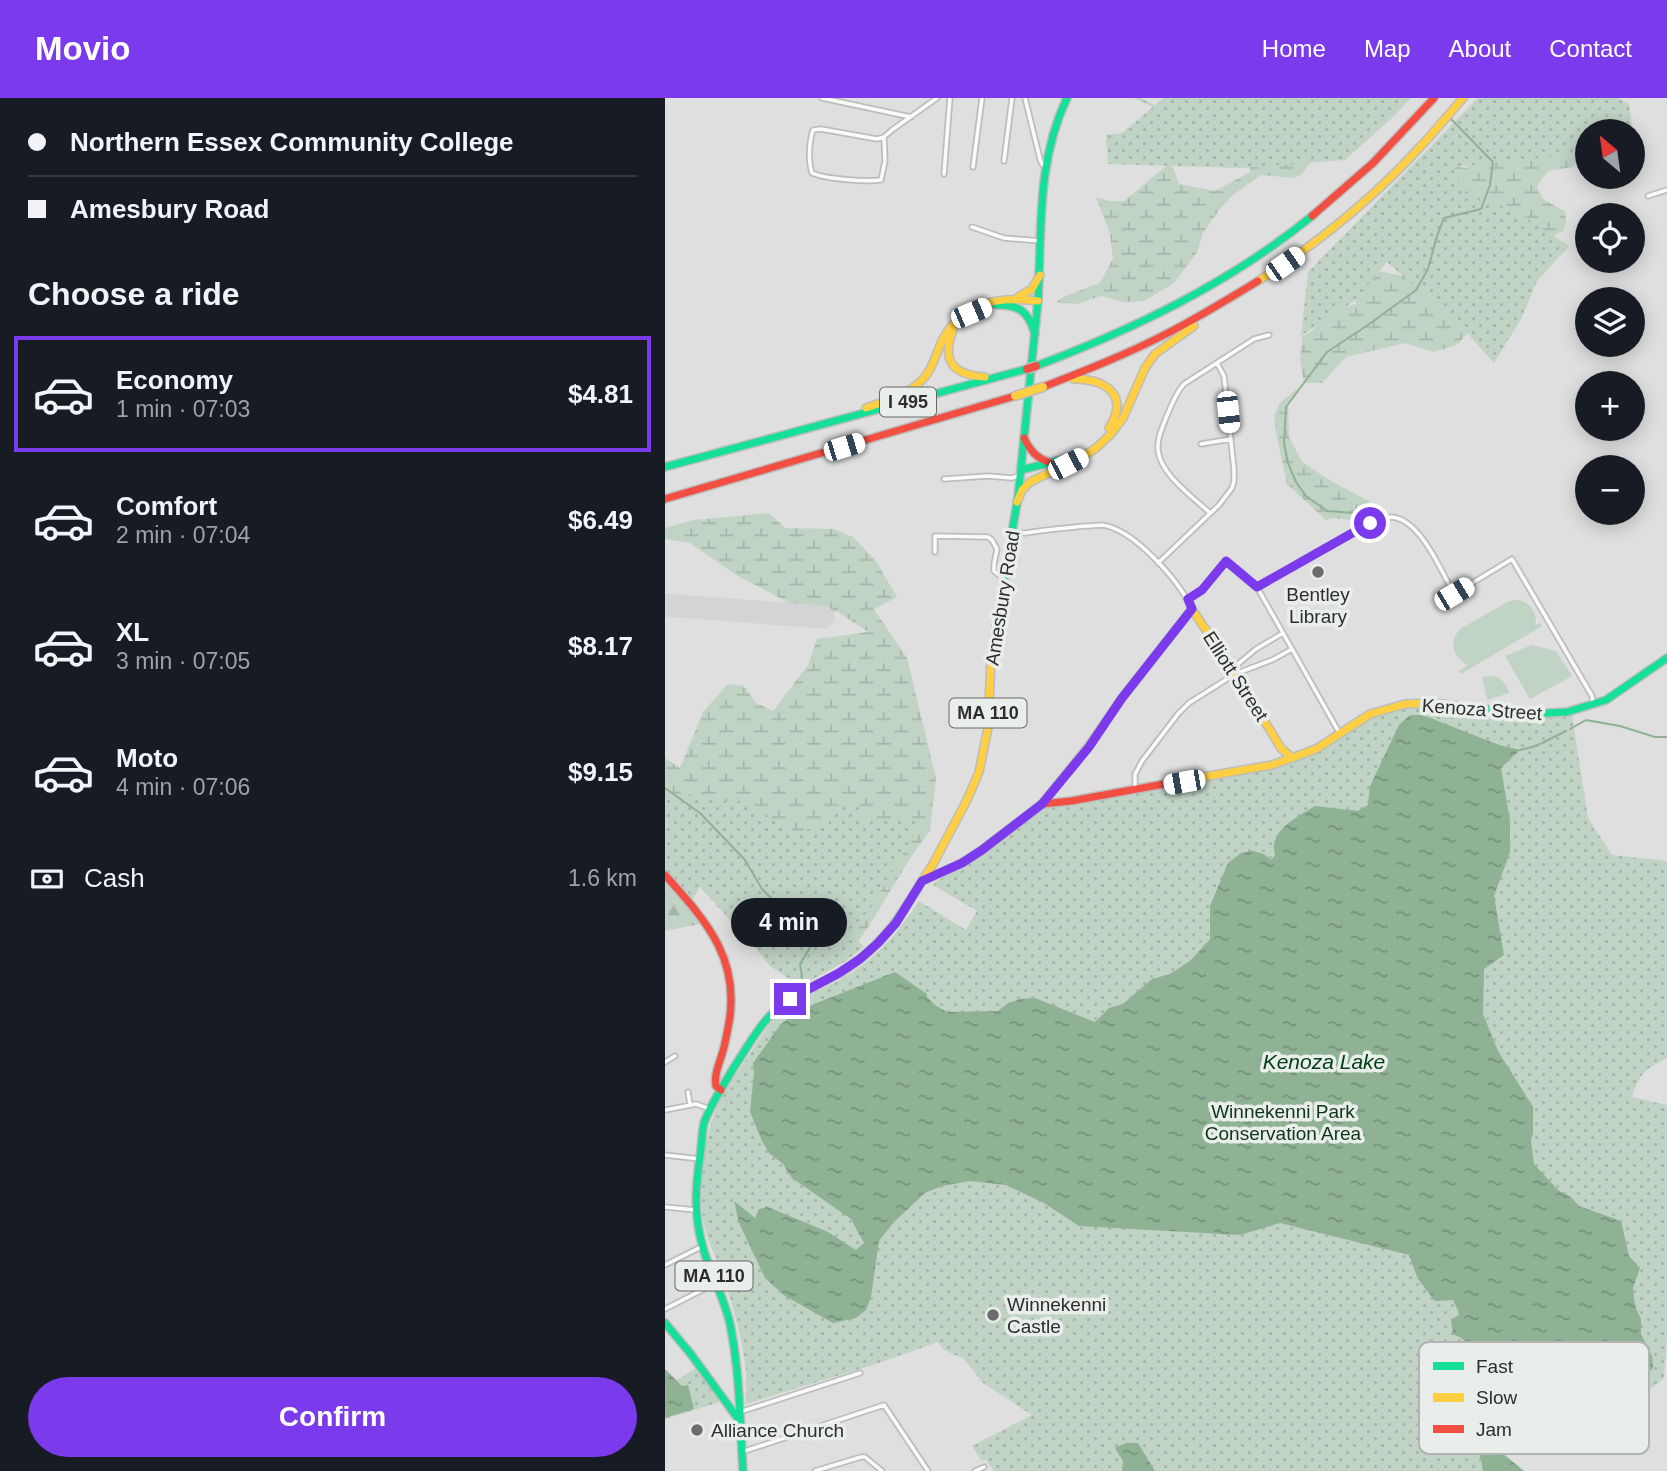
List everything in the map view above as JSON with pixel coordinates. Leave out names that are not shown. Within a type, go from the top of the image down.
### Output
[{"type":"main road","name":"Amesbury Road","points":[[722,1088],[768,1017],[781,1005],[860,959],[896,923],[935,859],[979,772],[988,728],[991,658],[1005,579],[1012,559],[1038,301],[1046,167],[1056,121],[1067,98]]},
{"type":"main road","name":"I 495","points":[[665,467],[1009,375],[1108,338],[1153,317],[1265,251],[1310,217],[1394,142],[1434,98]]},
{"type":"main road","name":"I 495","points":[[665,499],[1043,387],[1114,360],[1163,337],[1219,307],[1285,264],[1339,222],[1416,151],[1463,98]]},
{"type":"main road","points":[[790,434],[907,392],[920,383],[929,371],[943,339],[957,318],[976,305],[1025,295],[1040,275]]},
{"type":"main road","points":[[1015,298],[1038,301]]},
{"type":"main road","points":[[1019,308],[1038,301]]},
{"type":"main road","points":[[1009,375],[983,378],[961,374],[951,364],[947,350],[954,329],[971,313],[986,306],[1011,305],[1027,313],[1035,334]]},
{"type":"main road","points":[[1017,502],[1026,485],[1035,478],[1084,456],[1111,434],[1123,418],[1145,368],[1155,354],[1219,307]]},
{"type":"main road","points":[[1021,473],[1070,458],[1088,449],[1114,421],[1117,409],[1109,389],[1101,383],[1066,379]]},
{"type":"main road","points":[[1024,438],[1035,456],[1052,463]]},
{"type":"main road","points":[[1021,473],[1048,472]]},
{"type":"main road","points":[[922,881],[962,863],[1042,804],[1089,747],[1122,698],[1192,609]]},
{"type":"main road","name":"Elliott Street","points":[[1192,609],[1282,748],[1292,758]]},
{"type":"main road","name":"Kenoza Street","points":[[1042,804],[1272,765],[1315,749],[1370,714],[1405,705],[1434,703],[1531,714],[1567,712],[1610,697],[1667,658]]},
{"type":"main road","points":[[1272,765],[1282,748]]},
{"type":"main road","points":[[935,859],[943,871]]},
{"type":"main road","points":[[665,876],[721,947],[730,970],[731,1009],[715,1079],[716,1086],[722,1088]]},
{"type":"main road","name":"MA 110","points":[[722,1088],[704,1124],[695,1194],[702,1246],[731,1327],[737,1372],[743,1471]]},
{"type":"main road","points":[[665,1323],[740,1423]]},
{"type":"street","points":[[822,98],[911,117]]},
{"type":"street","points":[[884,137],[885,161],[881,178],[873,181],[819,176],[813,173],[810,167],[813,130],[821,129],[877,139],[884,137],[937,98]]},
{"type":"street","points":[[944,173],[950,98]]},
{"type":"street","points":[[973,167],[982,98]]},
{"type":"street","points":[[1004,162],[1012,98]]},
{"type":"street","points":[[1025,98],[1040,159],[1046,167]]},
{"type":"street","points":[[1648,196],[1667,190]]},
{"type":"street","points":[[972,227],[1004,238],[1041,241]]},
{"type":"street","points":[[1210,513],[1168,473],[1159,458],[1158,446],[1162,429],[1180,389],[1190,379],[1254,339],[1269,335]]},
{"type":"street","points":[[1158,563],[1229,493],[1234,481],[1224,376],[1217,363]]},
{"type":"street","points":[[1201,444],[1231,439]]},
{"type":"street","points":[[944,479],[988,476],[1012,478],[1021,473]]},
{"type":"street","points":[[1257,587],[1362,527],[1390,517],[1412,526],[1433,555],[1454,594],[1512,559],[1592,696],[1593,700],[1588,706]]},
{"type":"street","name":"Elliott Street","points":[[1013,533],[1102,525],[1119,530],[1158,563],[1181,588],[1192,609]]},
{"type":"street","points":[[935,552],[935,536],[988,537],[997,549],[994,571],[1005,579]]},
{"type":"street","points":[[1188,599],[1202,590],[1226,561],[1257,587],[1340,734]]},
{"type":"street","points":[[1135,790],[1135,774],[1142,761],[1178,714],[1233,671],[1256,649],[1283,633]]},
{"type":"street","points":[[1233,671],[1272,660],[1293,649]]},
{"type":"street","points":[[665,1062],[675,1056]]},
{"type":"street","points":[[688,1092],[689,1104]]},
{"type":"street","points":[[665,1110],[689,1104],[700,1104],[710,1109]]},
{"type":"street","points":[[665,1155],[700,1159]]},
{"type":"street","points":[[665,1207],[696,1210]]},
{"type":"street","points":[[665,1265],[702,1246]]},
{"type":"street","points":[[665,1309],[717,1283]]},
{"type":"street","points":[[740,1412],[860,1373]]},
{"type":"street","points":[[742,1452],[884,1405],[928,1471]]},
{"type":"street","points":[[818,1471],[865,1457],[882,1471]]},
{"type":"street","points":[[975,1471],[983,1467]]},
{"type":"green space","points":[[1134,98],[1155,105],[1164,98],[1411,98],[1345,160],[1240,168],[1108,164],[1106,135],[1122,133],[1153,107]]},
{"type":"green space","points":[[1478,98],[1618,98],[1629,104],[1631,119],[1575,119],[1575,154],[1454,167],[1467,197],[1512,209],[1569,246],[1537,281],[1521,319],[1494,363],[1469,335],[1387,262],[1353,302],[1301,336],[1308,272]]},
{"type":"green space","points":[[1249,149],[1318,152],[1301,175],[1293,178],[1261,175],[1233,195],[1203,233],[1197,252],[1174,283],[1144,301],[1124,302],[1101,296],[1077,304],[1056,302],[1100,283],[1113,259],[1110,233],[1096,197],[1109,201],[1124,201],[1171,162],[1179,184],[1215,191],[1250,172]]},
{"type":"green space","points":[[1575,151],[1575,164],[1548,171],[1537,188],[1544,200],[1565,211],[1563,231],[1550,238],[1457,345],[1434,352],[1405,343],[1346,357],[1322,383],[1304,383],[1300,360],[1302,337],[1313,330],[1331,311],[1356,304],[1354,290],[1375,270],[1407,277],[1453,192],[1461,184],[1450,166],[1467,168],[1475,156]]},
{"type":"green space","points":[[1304,383],[1288,406],[1289,437],[1302,462],[1369,501],[1369,508],[1374,514],[1350,520],[1326,520],[1287,484],[1274,416],[1280,403]]},
{"type":"green space","points":[[769,513],[785,528],[834,529],[853,537],[876,561],[897,597],[874,609],[907,658],[936,778],[930,830],[852,950],[665,849],[665,758],[680,768],[703,712],[728,684],[744,686],[756,703],[773,711],[808,665],[817,639],[868,632],[838,612],[801,609],[738,576],[690,543],[665,539],[665,528],[694,520]]},
{"type":"green space","points":[[1517,600],[1529,605],[1534,612],[1536,625],[1540,623],[1542,626],[1461,674],[1459,671],[1468,665],[1459,658],[1454,649],[1456,634],[1460,629],[1509,601]]},
{"type":"green space","points":[[1532,645],[1556,651],[1572,676],[1530,699],[1505,656]]},
{"type":"green space","points":[[1490,676],[1503,681],[1509,693],[1487,700],[1482,677]]},
{"type":"green space","name":"Winnekenni Park Conservation Area","points":[[1415,707],[1532,716],[1572,715],[1588,818],[1612,855],[1667,861],[1667,1058],[1644,1073],[1632,1097],[1667,1105],[1667,1340],[1664,1378],[1649,1390],[1649,1342],[1419,1342],[1419,1454],[1501,1454],[1515,1471],[994,1471],[986,1460],[982,1461],[972,1446],[1032,1415],[983,1383],[964,1359],[944,1350],[938,1342],[746,1404],[746,1372],[735,1313],[706,1231],[702,1211],[703,1166],[716,1109],[731,1081],[777,1016],[792,1004],[837,981],[868,961],[895,933],[919,901],[966,930],[977,911],[932,884],[983,853],[1040,809],[1277,768],[1326,748],[1357,726],[1383,713]]},
{"type":"green space","points":[[665,787],[677,797],[694,794],[727,802],[741,801],[797,832],[829,824],[827,810],[859,803],[864,821],[923,819],[871,908],[849,931],[864,947],[846,961],[800,986],[770,966],[700,887],[693,899],[665,871]]},
{"type":"green space","points":[[665,881],[682,899],[700,924],[665,931]]},
{"type":"green space","points":[[697,1367],[720,1400],[665,1419],[665,1371],[676,1381]]},
{"type":"water","name":"Kenoza Lake","points":[[1410,715],[1423,715],[1499,745],[1520,750],[1501,768],[1510,821],[1510,852],[1494,896],[1504,955],[1484,969],[1483,1014],[1498,1051],[1533,1107],[1531,1140],[1534,1164],[1558,1190],[1571,1197],[1579,1206],[1621,1221],[1629,1256],[1640,1268],[1633,1288],[1635,1306],[1641,1319],[1641,1334],[1645,1342],[1465,1342],[1453,1334],[1451,1320],[1460,1314],[1453,1300],[1435,1301],[1418,1279],[1409,1255],[1280,1223],[1240,1235],[1079,1226],[1044,1203],[1006,1185],[970,1181],[942,1186],[925,1193],[894,1222],[879,1241],[871,1297],[866,1310],[856,1318],[833,1323],[785,1296],[765,1278],[739,1223],[734,1201],[755,1218],[759,1209],[768,1207],[828,1232],[856,1250],[864,1243],[851,1219],[792,1178],[783,1164],[769,1153],[750,1112],[753,1063],[781,1024],[804,1008],[895,972],[947,1012],[998,1011],[1008,1003],[1035,998],[1095,1022],[1109,1008],[1123,1004],[1152,979],[1170,974],[1191,960],[1210,939],[1210,906],[1228,863],[1241,853],[1253,851],[1264,854],[1271,860],[1275,855],[1274,846],[1280,831],[1315,806],[1358,811],[1368,805],[1370,786],[1399,725]]},
{"type":"water","name":"Kenoza Lake","points":[[1649,1350],[1652,1356],[1653,1368],[1649,1372]]},
{"type":"water","points":[[665,1369],[682,1386],[688,1385],[694,1409],[665,1418]]},
{"type":"water","points":[[1126,1443],[1138,1443],[1155,1471],[1122,1471],[1123,1461],[1115,1448]]},
{"type":"water","points":[[1479,1454],[1503,1454],[1524,1471],[1483,1471]]},
{"type":"waterway","points":[[1354,513],[1327,511],[1306,496],[1296,482],[1284,443],[1286,407],[1327,352],[1416,290],[1428,269],[1444,218],[1481,209],[1490,185],[1493,162],[1451,119]]},
{"type":"waterway","points":[[1570,729],[1586,720],[1620,726],[1655,737],[1667,737]]},
{"type":"waterway","points":[[1520,750],[1536,746],[1566,731]]},
{"type":"waterway","points":[[665,788],[700,813],[745,860],[762,889],[814,941],[800,964],[803,983]]},
{"type":"runway","points":[[665,605],[823,617]]},
{"type":"traffic: fast","points":[[1038,301],[1045,172],[1057,123],[1067,98]]},
{"type":"traffic: fast","points":[[1036,366],[1109,336],[1180,302],[1248,262],[1312,216]]},
{"type":"traffic: fast","points":[[996,627],[1018,497],[1038,301]]},
{"type":"traffic: fast","points":[[996,305],[1011,306],[1022,311],[1035,334]]},
{"type":"traffic: fast","points":[[665,467],[1027,369]]},
{"type":"traffic: fast","points":[[1021,470],[1072,457]]},
{"type":"traffic: fast","points":[[1474,708],[1531,714],[1567,712],[1606,700],[1667,658]]},
{"type":"traffic: fast","points":[[743,1471],[738,1382],[731,1329],[705,1255],[697,1220],[697,1185],[704,1123],[734,1067],[774,1011],[857,961],[883,937],[905,908]]},
{"type":"traffic: fast","points":[[665,1323],[739,1420]]},
{"type":"traffic: slow","points":[[1258,281],[1302,252],[1364,202],[1402,166],[1463,98]]},
{"type":"traffic: slow","points":[[1018,297],[1032,289],[1040,275]]},
{"type":"traffic: slow","points":[[866,408],[897,397],[918,384],[930,369],[951,327],[972,309],[997,301],[1038,301]]},
{"type":"traffic: slow","points":[[1017,502],[1022,490],[1030,482],[1084,456],[1111,434],[1123,418],[1145,368],[1155,354],[1194,326]]},
{"type":"traffic: slow","points":[[953,330],[948,350],[953,364],[965,373],[985,377]]},
{"type":"traffic: slow","points":[[1073,379],[1095,382],[1111,391],[1117,406],[1109,428]]},
{"type":"traffic: slow","points":[[1015,396],[1043,387]]},
{"type":"traffic: slow","points":[[1042,804],[1192,609],[1281,748],[1292,758]]},
{"type":"traffic: slow","points":[[905,908],[933,864],[979,772],[988,728],[991,658],[996,627]]},
{"type":"traffic: slow","points":[[1197,778],[1272,765],[1316,749],[1370,714],[1405,704],[1434,703],[1474,708]]},
{"type":"traffic: jam","points":[[1312,216],[1373,163],[1434,98]]},
{"type":"traffic: jam","points":[[1043,387],[1149,342],[1200,316],[1258,281]]},
{"type":"traffic: jam","points":[[1027,369],[1036,366]]},
{"type":"traffic: jam","points":[[665,499],[1015,396]]},
{"type":"traffic: jam","points":[[1024,438],[1034,453],[1049,462]]},
{"type":"traffic: jam","points":[[922,881],[962,863],[1042,804],[1197,778]]},
{"type":"traffic: jam","points":[[665,875],[707,926],[725,962],[730,982],[731,1004],[716,1077],[716,1086],[721,1090]]},
{"type":"place","name":"Bentley Library","points":[[1318,572]]},
{"type":"place","name":"Winnekenni Castle","points":[[993,1315]]},
{"type":"place","name":"Alliance Church","points":[[697,1430]]},
{"type":"route","points":[[790,999],[839,973],[878,943],[896,923],[922,881],[962,863],[1042,804],[1089,747],[1122,698],[1192,609],[1188,599],[1202,590],[1226,561],[1257,587],[1370,523]]}]
